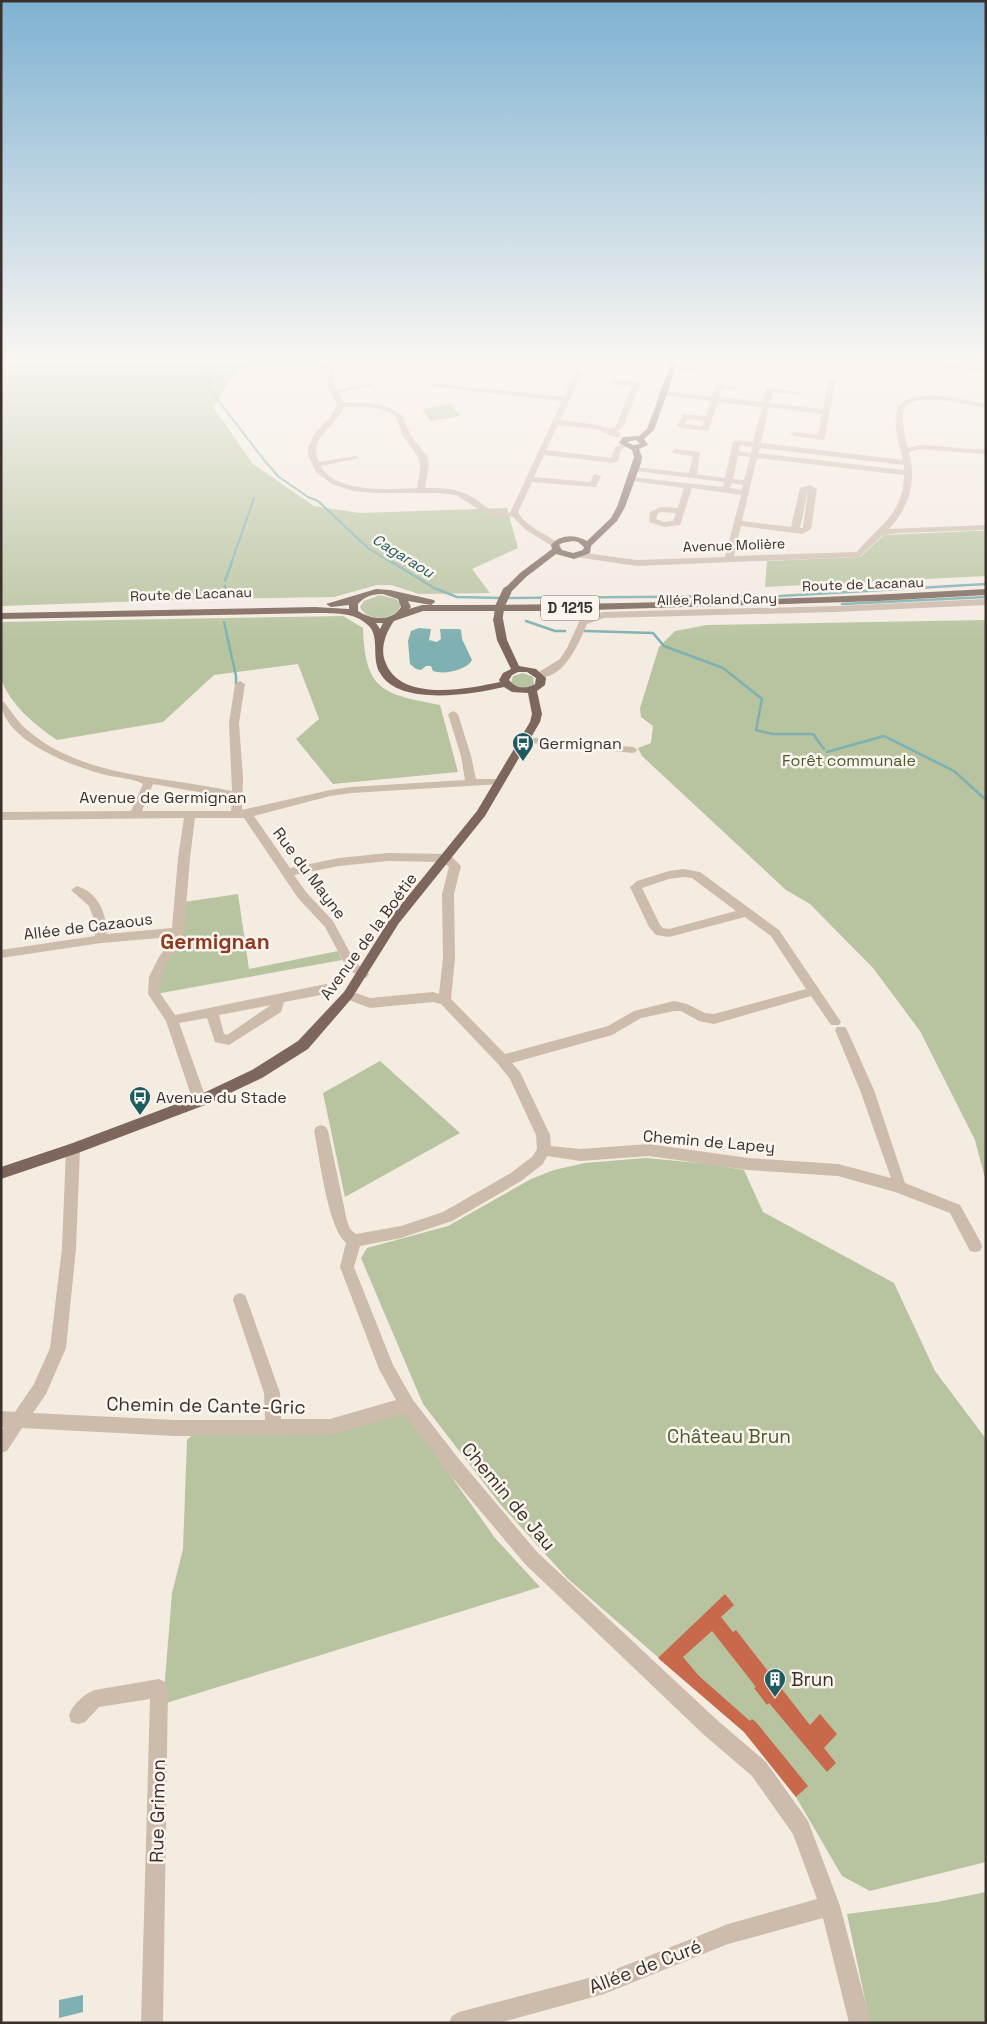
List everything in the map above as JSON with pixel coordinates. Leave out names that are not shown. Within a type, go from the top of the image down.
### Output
[{"type":"main road","points":[[540,562],[585,552],[602,530],[614,519],[621,507],[632,479],[638,458],[637,454]]},
{"type":"main road","points":[[516,670],[502,640],[498,619],[500,606],[507,591],[523,574],[540,562],[562,540],[588,536],[602,530]]},
{"type":"main road","points":[[575,539],[588,547]]},
{"type":"main road","points":[[555,547],[566,555]]},
{"type":"main road","name":"Route de Lacanau","points":[[1,616],[208,606],[330,604],[348,602],[371,592],[396,594],[402,598],[438,603],[740,602]]},
{"type":"main road","name":"Route de Lacanau","points":[[364,619],[381,621],[422,608],[559,608],[878,598],[986,592]]},
{"type":"main road","points":[[380,637],[406,607],[402,598]]},
{"type":"main road","points":[[357,599],[352,608],[354,612],[373,625],[380,637],[379,659],[383,672],[393,681],[407,688],[431,692],[445,692],[505,684],[516,690],[532,689],[540,685],[541,681],[539,675],[532,670],[516,670],[505,677],[505,684]]},
{"type":"main road","name":"Route de Lacanau","points":[[26,615],[118,615],[315,610],[354,612]]},
{"type":"main road","name":"Avenue de la Boétie","points":[[1,1173],[73,1149],[200,1101],[257,1074],[303,1045],[348,996],[395,920],[481,813],[535,722],[537,714],[532,689]]},
{"type":"street","points":[[312,454],[316,465],[326,476],[342,487],[371,492],[421,490],[457,493],[468,496],[486,511],[515,515]]},
{"type":"street","points":[[354,454],[361,468]]},
{"type":"street","points":[[421,490],[425,466],[422,454]]},
{"type":"street","points":[[539,454],[514,512],[526,528],[546,538],[555,547]]},
{"type":"street","points":[[560,454],[614,461],[616,454]]},
{"type":"street","points":[[692,475],[697,454]]},
{"type":"street","points":[[726,490],[735,454]]},
{"type":"street","points":[[749,454],[908,473]]},
{"type":"street","points":[[835,454],[907,463]]},
{"type":"street","points":[[881,533],[898,514],[906,497],[908,473],[906,454]]},
{"type":"street","points":[[729,559],[754,455]]},
{"type":"street","points":[[316,465],[356,458]]},
{"type":"street","points":[[635,468],[748,483]]},
{"type":"street","points":[[528,479],[593,485],[597,476]]},
{"type":"street","points":[[632,479],[745,493]]},
{"type":"street","points":[[680,511],[689,486]]},
{"type":"street","points":[[738,523],[796,530],[806,529],[813,490],[810,487],[804,488],[796,530]]},
{"type":"street","points":[[881,533],[900,530],[986,527]]},
{"type":"street","name":"Avenue Molière","points":[[578,555],[637,563],[859,554],[871,540],[881,533]]},
{"type":"street","name":"Avenue Molière","points":[[588,547],[595,554],[610,560]]},
{"type":"street","name":"Allée Roland Cany","points":[[539,675],[556,669],[566,660],[583,622],[603,615],[826,609],[986,602]]},
{"type":"street","points":[[240,684],[234,723],[238,778],[237,796],[242,815]]},
{"type":"street","points":[[1,704],[28,737],[55,755],[92,768],[147,780],[208,788],[237,796]]},
{"type":"street","points":[[453,714],[466,756],[471,783]]},
{"type":"street","points":[[525,740],[633,750]]},
{"type":"street","points":[[208,788],[228,783],[238,778]]},
{"type":"street","points":[[135,814],[148,784],[147,780]]},
{"type":"street","name":"Avenue de Germignan","points":[[1,816],[242,815],[330,793],[351,790],[501,781]]},
{"type":"street","name":"Rue du Mayne","points":[[242,815],[302,895],[329,924],[351,965],[363,974]]},
{"type":"street","points":[[190,816],[184,858],[178,932],[175,944],[155,977],[154,994],[172,1020],[200,1101]]},
{"type":"street","points":[[286,873],[338,862],[388,857],[446,858],[455,866],[448,894],[449,958],[445,1000]]},
{"type":"street","points":[[747,912],[669,933],[660,932],[654,926],[636,887],[649,881],[688,872],[696,876],[747,912],[775,933],[838,1026],[867,1090],[899,1181],[897,1186]]},
{"type":"street","points":[[77,890],[87,894],[101,916],[101,940]]},
{"type":"street","name":"Allée de Cazaous","points":[[1,954],[101,940],[178,932]]},
{"type":"street","points":[[172,1020],[326,989]]},
{"type":"street","points":[[503,1060],[612,1030],[638,1014],[674,1006],[683,1007],[703,1018],[714,1019],[814,991]]},
{"type":"street","points":[[321,1131],[340,1221],[345,1233],[354,1241],[401,1232],[447,1217],[516,1177],[538,1160],[544,1150],[543,1135],[524,1092],[503,1060],[445,1000],[433,997],[370,1003],[348,996]]},
{"type":"street","points":[[212,1012],[219,1038],[229,1040],[277,1009],[278,999]]},
{"type":"street","points":[[1,1445],[40,1389],[58,1348],[68,1248],[73,1149]]},
{"type":"street","name":"Chemin de Lapey","points":[[544,1150],[580,1155],[649,1150],[748,1164],[838,1170],[897,1186],[955,1209],[975,1246]]},
{"type":"street","name":"Chemin de Jau","points":[[354,1241],[347,1267],[387,1369],[407,1405],[452,1464],[531,1558],[710,1727],[759,1769],[801,1828],[830,1906],[860,2023]]},
{"type":"street","points":[[240,1300],[272,1393],[273,1427]]},
{"type":"street","name":"Chemin de Cante-Gric","points":[[1,1418],[174,1428],[330,1427],[407,1405]]},
{"type":"street","name":"Rue Grimon","points":[[78,1716],[95,1699],[160,1688],[152,2023]]},
{"type":"street","name":"Allée de Curé","points":[[459,2023],[604,1984],[728,1934],[830,1906]]},
{"type":"green space","points":[[1,454],[246,454],[253,464],[314,506],[360,513],[507,508],[518,548],[472,569],[490,593],[419,594],[391,585],[377,585],[334,597],[1,606]]},
{"type":"green space","points":[[986,531],[986,576],[765,587],[767,561],[860,557],[884,535]]},
{"type":"green space","points":[[380,595],[396,599],[401,605],[398,610],[387,617],[381,618],[363,612],[360,607],[364,601]]},
{"type":"green space","points":[[343,616],[363,628],[368,665],[373,677],[381,686],[404,697],[440,705],[458,772],[333,784],[296,739],[319,719],[298,664],[214,675],[163,722],[57,740],[17,706],[2,681],[1,622]]},
{"type":"green space","name":"Forêt communale","points":[[986,620],[986,1182],[975,1140],[920,1031],[873,968],[810,904],[786,890],[642,756],[638,748],[651,743],[653,726],[641,717],[640,708],[659,647],[675,631],[707,625]]},
{"type":"green space","points":[[523,673],[533,677],[534,684],[522,687],[511,683],[513,676]]},
{"type":"green space","points":[[238,894],[249,969],[338,951],[342,960],[156,994],[160,975],[184,902]]},
{"type":"green space","points":[[380,1061],[460,1133],[345,1197],[323,1093]]},
{"type":"green space","name":"Château Brun","points":[[646,1158],[709,1164],[744,1170],[763,1212],[894,1283],[935,1371],[986,1439],[986,1862],[870,1891],[842,1876],[796,1797],[744,1732],[567,1578],[500,1504],[423,1404],[361,1258],[367,1248],[448,1226],[531,1179],[554,1170],[585,1163]]},
{"type":"green space","points":[[404,1410],[495,1538],[540,1587],[163,1704],[172,1593],[183,1549],[187,1440],[193,1434],[332,1429]]},
{"type":"green space","points":[[986,1892],[986,2023],[870,2023],[847,1914],[937,1902]]},
{"type":"water","points":[[419,628],[431,629],[429,640],[437,642],[441,639],[440,629],[461,630],[462,639],[472,660],[460,669],[449,672],[433,671],[431,666],[426,666],[421,670],[416,669],[410,664],[408,641],[411,631]]},
{"type":"water","points":[[83,1995],[83,2012],[59,2018],[59,2000]]},
{"type":"building","name":"Brun","points":[[725,1594],[734,1605],[721,1617],[733,1632],[736,1630],[810,1725],[820,1714],[837,1734],[824,1748],[836,1763],[827,1772],[769,1703],[767,1705],[754,1688],[756,1687],[712,1631],[683,1657],[699,1676],[750,1721],[752,1719],[756,1722],[808,1786],[796,1797],[744,1732],[658,1658]]},
{"type":"waterway","name":"Cagaraou","points":[[260,454],[279,477],[308,497],[318,501],[368,548],[394,564]]},
{"type":"waterway","points":[[231,564],[254,498]]},
{"type":"waterway","points":[[225,581],[232,562]]},
{"type":"waterway","name":"Cagaraou","points":[[392,562],[434,588],[457,597],[501,598]]},
{"type":"waterway","points":[[507,598],[780,596],[986,584]]},
{"type":"waterway","points":[[225,586],[225,595]]},
{"type":"waterway","points":[[842,604],[986,597]]},
{"type":"waterway","points":[[526,621],[555,631],[565,631]]},
{"type":"waterway","points":[[224,622],[236,676],[236,685]]},
{"type":"waterway","points":[[585,631],[653,633],[664,646],[723,668],[762,699],[756,730],[773,734],[813,734],[824,749]]},
{"type":"waterway","points":[[827,752],[884,736],[954,771],[986,800]]},
{"type":"place","name":"Germignan","points":[[523,762]]},
{"type":"place","name":"Avenue du Stade","points":[[140,1116]]},
{"type":"place","name":"Brun","points":[[775,1698]]},
{"type":"district","name":"Germignan","points":[[215,942]]}]
